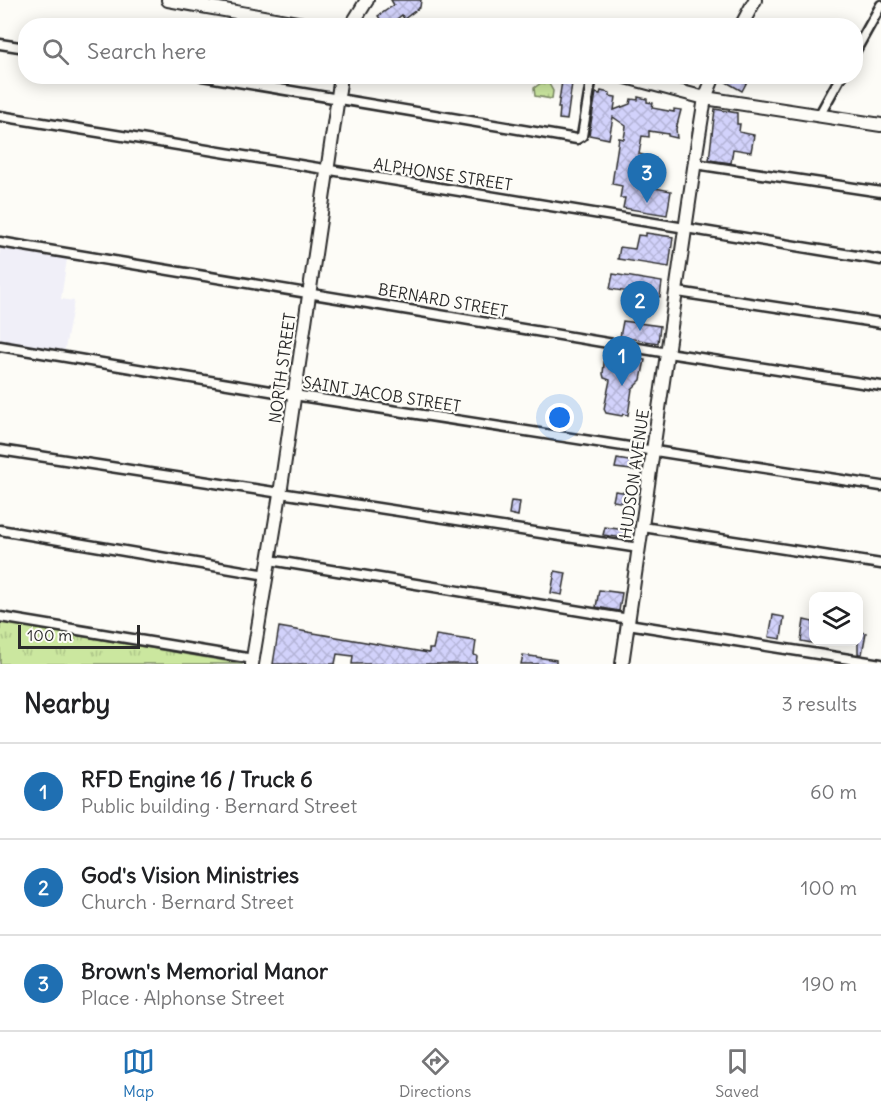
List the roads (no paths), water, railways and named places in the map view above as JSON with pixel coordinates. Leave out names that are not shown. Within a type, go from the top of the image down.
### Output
[{"type":"main road","points":[[168,0],[209,3],[277,18]]},
{"type":"main road","points":[[356,18],[367,0]]},
{"type":"main road","points":[[745,18],[755,0]]},
{"type":"main road","name":"NORTH STREET","points":[[252,662],[270,560],[340,84]]},
{"type":"main road","points":[[652,84],[705,98],[881,125]]},
{"type":"main road","name":"HUDSON AVENUE","points":[[622,664],[705,98],[711,84]]},
{"type":"street","points":[[863,36],[881,5]]},
{"type":"street","points":[[0,44],[18,47]]},
{"type":"street","points":[[251,84],[577,139],[582,136],[591,84]]},
{"type":"street","points":[[819,116],[837,84]]},
{"type":"street","name":"ALPHONSE STREET","points":[[0,116],[881,260]]},
{"type":"street","points":[[695,164],[881,192]]},
{"type":"street","name":"BERNARD STREET","points":[[0,242],[881,386]]},
{"type":"street","points":[[678,292],[881,323]]},
{"type":"street","name":"SAINT JACOB STREET","points":[[0,346],[294,395],[881,486]]},
{"type":"street","points":[[0,450],[639,548]]},
{"type":"street","points":[[643,527],[881,564]]},
{"type":"street","points":[[0,530],[267,575]]},
{"type":"street","points":[[270,560],[881,664]]},
{"type":"street","points":[[0,618],[252,662]]},
{"type":"place","name":"Brown's Memorial Manor","points":[[647,203]]},
{"type":"place","name":"God's Vision Ministries","points":[[640,331]]},
{"type":"place","name":"RFD Engine 16 / Truck 6","points":[[622,386]]}]
